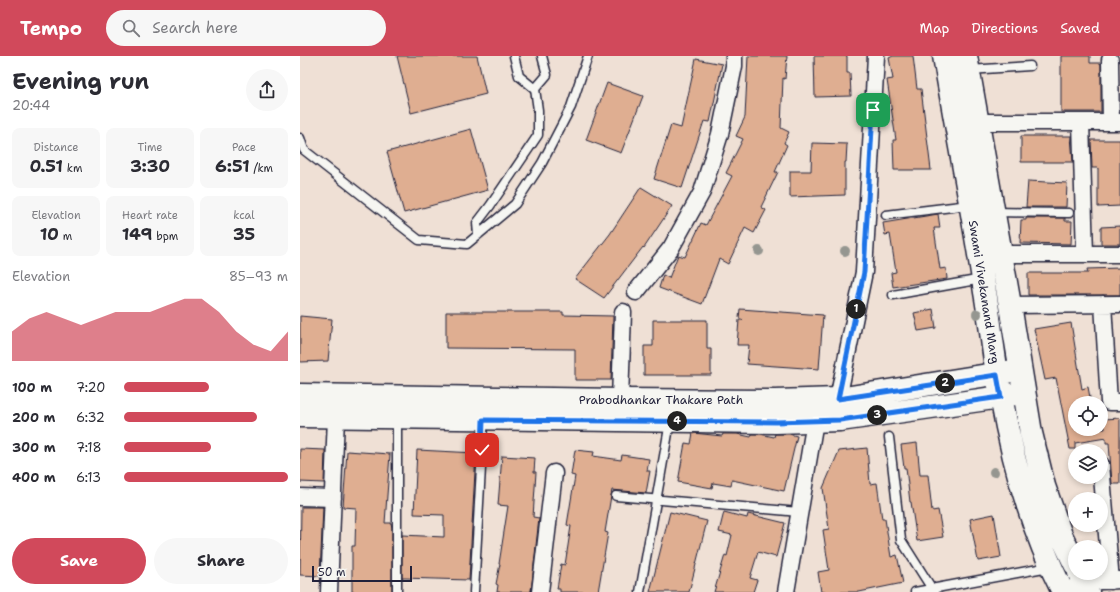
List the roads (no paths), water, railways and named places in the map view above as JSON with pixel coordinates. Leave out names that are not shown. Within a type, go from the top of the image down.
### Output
[{"type":"main road","name":"Swami Vivekanand Marg","points":[[944,56],[983,279],[1001,397],[1023,492],[1050,567],[1063,592]]},
{"type":"main road","name":"Swami Vivekanand Marg","points":[[967,63],[994,212],[1010,305],[1019,370],[1031,433],[1044,486],[1068,552]]},
{"type":"main road","name":"Prabodhankar Thakare Path","points":[[300,395],[620,400],[776,401],[838,399],[997,375],[1019,370]]},
{"type":"main road","name":"Prabodhankar Thakare Path","points":[[300,416],[483,420],[816,421],[840,420],[1001,397],[1023,392]]},
{"type":"street","points":[[636,292],[671,248],[702,192],[720,134],[734,66],[734,56]]},
{"type":"street","points":[[838,399],[864,272],[876,56]]},
{"type":"street","points":[[977,122],[1116,122],[1110,60]]},
{"type":"street","points":[[1081,122],[1085,254]]},
{"type":"street","points":[[1001,254],[1120,254]]},
{"type":"street","points":[[1104,304],[1109,402],[1120,402]]},
{"type":"street","points":[[1010,305],[1120,304]]},
{"type":"street","points":[[620,400],[623,312]]},
{"type":"street","points":[[329,592],[336,417]]},
{"type":"street","points":[[786,592],[816,421]]},
{"type":"street","points":[[540,592],[554,473]]},
{"type":"street","points":[[1103,484],[1115,580]]},
{"type":"street","points":[[300,497],[333,498]]},
{"type":"street","points":[[1050,567],[1068,574]]},
{"type":"lane","points":[[478,235],[477,223],[538,135],[538,110],[535,89],[519,76],[514,56]]},
{"type":"lane","points":[[535,89],[547,75],[542,56]]},
{"type":"lane","points":[[300,138],[304,150],[419,240],[467,244],[515,204],[542,163],[571,107],[588,56]]},
{"type":"lane","points":[[967,63],[1030,66]]},
{"type":"lane","points":[[886,214],[970,205]]},
{"type":"lane","points":[[994,212],[1069,213]]},
{"type":"lane","points":[[893,295],[983,279]]},
{"type":"lane","points":[[397,418],[397,592]]},
{"type":"lane","points":[[474,592],[483,420]]},
{"type":"lane","points":[[640,592],[670,421]]},
{"type":"lane","points":[[889,437],[901,540],[933,590]]},
{"type":"lane","points":[[616,496],[799,512]]},
{"type":"lane","points":[[915,592],[933,590],[1050,567]]}]
